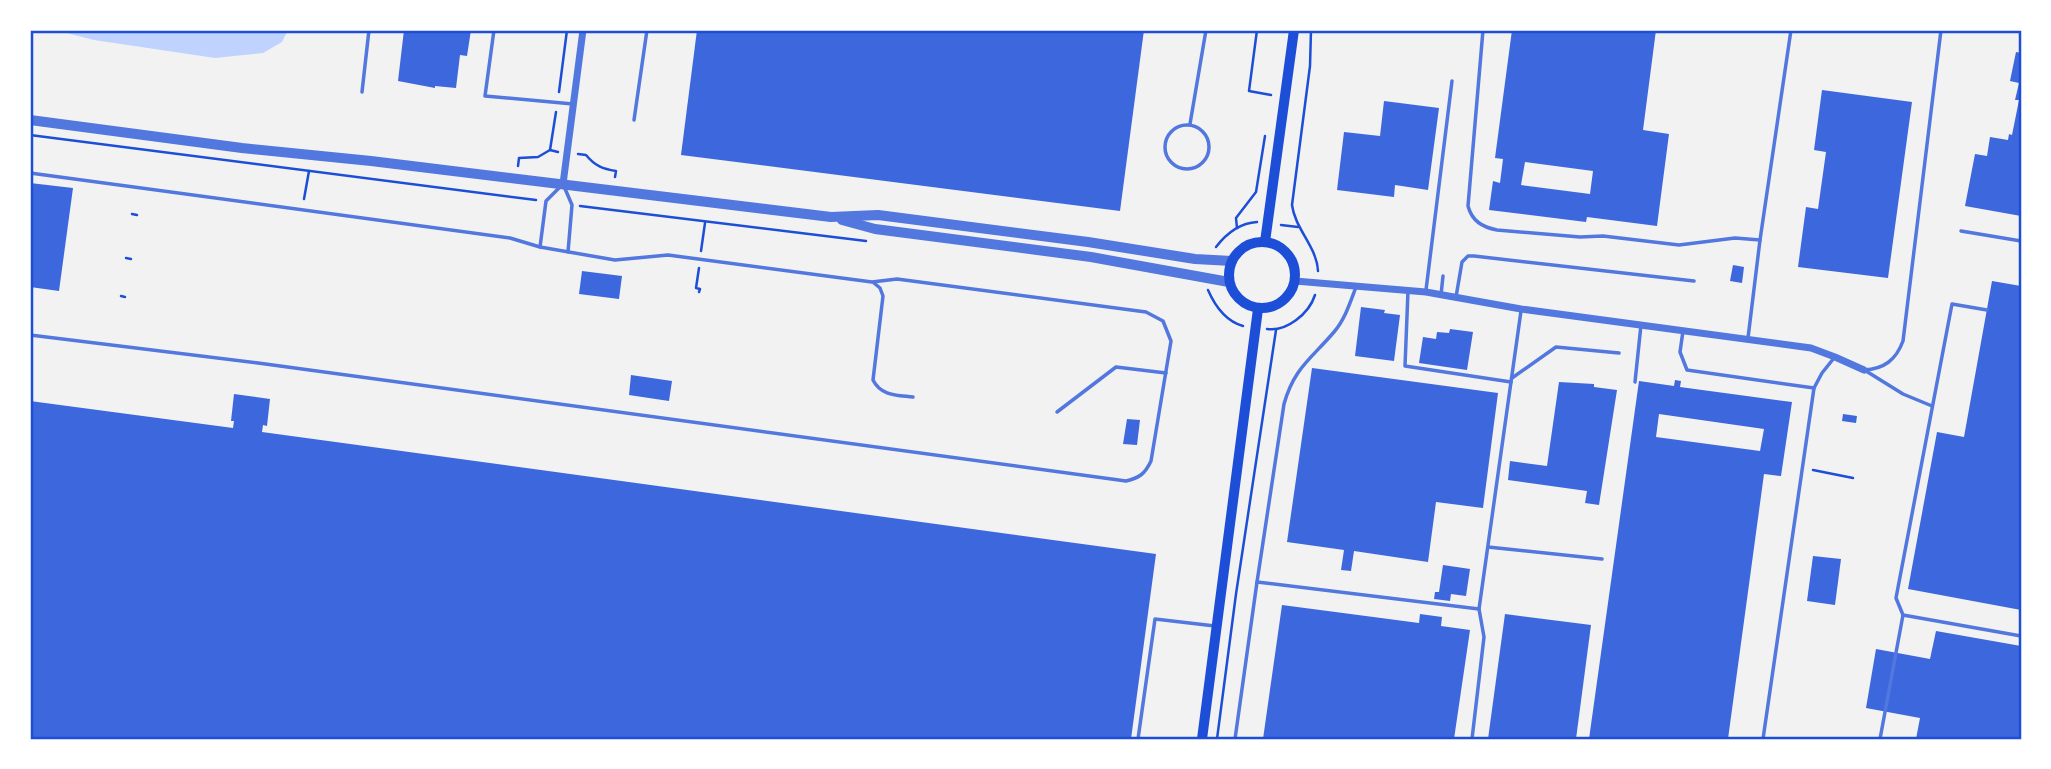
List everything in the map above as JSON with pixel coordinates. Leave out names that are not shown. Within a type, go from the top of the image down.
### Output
[{"type":"main road","points":[[1265,242],[1294,30]]},
{"type":"main road","points":[[1265,242],[1276,245],[1292,259],[1295,281],[1291,293],[1283,302],[1271,308],[1258,309],[1238,300],[1229,282],[1232,261],[1246,246],[1265,242]]},
{"type":"main road","points":[[1202,739],[1258,309]]},
{"type":"street","points":[[563,184],[583,30]]},
{"type":"street","points":[[30,120],[242,148],[831,216],[878,215],[1210,261],[1232,261]]},
{"type":"street","points":[[831,216],[874,229],[1091,257],[1229,282]]},
{"type":"street","points":[[1295,281],[1426,292],[1521,309],[1811,348],[1864,370]]},
{"type":"lane","points":[[362,92],[369,30]]},
{"type":"lane","points":[[494,30],[485,96],[573,104]]},
{"type":"lane","points":[[634,120],[647,30]]},
{"type":"lane","points":[[1190,124],[1206,30]]},
{"type":"lane","points":[[1483,30],[1468,206],[1477,222],[1486,228],[1497,230],[1580,237],[1603,236],[1679,244],[1735,238],[1760,240]]},
{"type":"lane","points":[[1748,340],[1791,30]]},
{"type":"lane","points":[[1864,370],[1887,364],[1897,354],[1903,341],[1941,30]]},
{"type":"lane","points":[[1426,292],[1452,81]]},
{"type":"lane","points":[[1190,124],[1204,132],[1209,141],[1209,153],[1199,165],[1187,169],[1173,164],[1165,149],[1171,131],[1178,126],[1190,124]]},
{"type":"lane","points":[[30,173],[510,238],[568,253],[615,260],[668,254],[872,282],[897,279],[1146,312],[1159,317],[1170,334],[1151,461],[1146,471],[1138,478],[1126,481],[274,365],[30,335]]},
{"type":"lane","points":[[540,247],[546,201],[563,184],[572,205],[568,253]]},
{"type":"lane","points":[[1961,231],[2021,241]]},
{"type":"lane","points":[[1456,297],[1462,262],[1468,256],[1694,281]]},
{"type":"lane","points":[[1441,295],[1443,276]]},
{"type":"lane","points":[[872,282],[880,288],[883,296],[873,380],[884,392],[912,397]]},
{"type":"lane","points":[[1235,739],[1289,385],[1300,368],[1335,331],[1346,314],[1357,287]]},
{"type":"lane","points":[[1408,291],[1405,366],[1511,380],[1556,347],[1619,353]]},
{"type":"lane","points":[[1880,739],[1903,615],[1896,598],[1952,303],[1987,310]]},
{"type":"lane","points":[[1472,739],[1484,636],[1479,609],[1521,309]]},
{"type":"lane","points":[[1635,382],[1641,326]]},
{"type":"lane","points":[[1683,331],[1680,352],[1686,370],[1814,388]]},
{"type":"lane","points":[[1763,739],[1814,388],[1835,357]]},
{"type":"lane","points":[[1057,412],[1116,366],[1166,373]]},
{"type":"lane","points":[[1864,370],[1903,394],[1932,406]]},
{"type":"lane","points":[[1488,547],[1602,559]]},
{"type":"lane","points":[[1257,582],[1479,609]]},
{"type":"lane","points":[[1903,615],[2021,636]]},
{"type":"lane","points":[[1138,739],[1155,619],[1217,627]]},
{"type":"path","points":[[550,150],[567,30]]},
{"type":"path","points":[[1257,30],[1249,91],[1271,95]]},
{"type":"path","points":[[1210,261],[1211,254],[1219,243],[1237,228],[1253,222],[1298,227],[1292,205],[1293,187],[1310,66],[1311,30]]},
{"type":"path","points":[[1237,228],[1237,218],[1256,192],[1265,131]]},
{"type":"path","points":[[30,135],[546,201]]},
{"type":"path","points":[[519,158],[538,157],[550,150],[586,155]]},
{"type":"path","points":[[305,192],[309,171]]},
{"type":"path","points":[[572,205],[871,242]]},
{"type":"path","points":[[703,235],[705,221]]},
{"type":"path","points":[[1208,277],[1208,289],[1218,309],[1228,320],[1239,325],[1276,330],[1217,739]]},
{"type":"path","points":[[1803,461],[1815,471],[1853,478]]},
{"type":"water","points":[[55,30],[288,30],[282,42],[263,53],[215,58],[94,40]]},
{"type":"building","points":[[404,30],[471,30],[467,56],[460,55],[456,88],[435,88],[398,81]]},
{"type":"building","points":[[697,30],[1144,30],[1120,211],[681,155]]},
{"type":"building","points":[[1512,30],[1656,30],[1643,130],[1669,134],[1657,226],[1587,217],[1586,222],[1489,210],[1493,181],[1500,183],[1503,159],[1495,158]],"holes":[[[1525,162],[1593,171],[1590,194],[1521,185]]]},
{"type":"building","points":[[2016,52],[2021,53],[2021,216],[1965,206],[1975,154],[1987,156],[1990,137],[2008,140],[2009,134],[2012,135],[2019,100],[2015,100],[2019,83],[2010,81]]},
{"type":"building","points":[[1822,90],[1912,102],[1888,278],[1798,267],[1806,207],[1818,209],[1826,152],[1814,150]]},
{"type":"building","points":[[1384,101],[1439,108],[1428,190],[1395,185],[1394,197],[1337,190],[1344,132],[1380,136]]},
{"type":"building","points":[[30,183],[73,188],[59,291],[30,287]]},
{"type":"building","points":[[1733,265],[1744,267],[1742,283],[1730,281]]},
{"type":"building","points":[[582,271],[622,276],[619,299],[579,294]]},
{"type":"building","points":[[1992,281],[2021,286],[2021,610],[1908,589],[1937,432],[1964,437]]},
{"type":"building","points":[[1361,307],[1400,315],[1394,361],[1355,356]]},
{"type":"building","points":[[1450,329],[1473,332],[1467,370],[1419,363],[1423,337],[1436,339],[1437,332],[1449,333]]},
{"type":"building","points":[[1312,368],[1498,393],[1483,508],[1436,502],[1428,562],[1354,551],[1351,571],[1341,570],[1344,550],[1287,542]]},
{"type":"building","points":[[631,375],[672,381],[669,401],[629,395]]},
{"type":"building","points":[[1675,380],[1681,381],[1680,387],[1792,402],[1781,476],[1764,474],[1728,739],[1589,739],[1639,381],[1674,386]],"holes":[[[1659,414],[1764,429],[1760,451],[1656,437]]]},
{"type":"building","points":[[1559,382],[1594,384],[1594,387],[1617,390],[1599,505],[1585,503],[1587,491],[1508,480],[1510,461],[1547,466]]},
{"type":"building","points":[[234,394],[270,399],[267,426],[263,425],[262,432],[1156,554],[1131,739],[30,739],[30,401],[233,428],[234,421],[231,421]]},
{"type":"building","points":[[1843,414],[1857,416],[1856,423],[1842,421]]},
{"type":"building","points":[[1127,419],[1140,420],[1137,445],[1123,444]]},
{"type":"building","points":[[1813,556],[1841,559],[1835,605],[1807,601]]},
{"type":"building","points":[[1443,565],[1470,569],[1466,596],[1451,594],[1450,601],[1434,599],[1435,592],[1439,592]]},
{"type":"building","points":[[1282,605],[1419,623],[1420,614],[1442,617],[1441,626],[1470,630],[1454,739],[1263,739]]},
{"type":"building","points":[[1505,614],[1591,625],[1576,739],[1488,739]]},
{"type":"building","points":[[1936,631],[2021,646],[2021,739],[1916,739],[1920,718],[1866,708],[1876,649],[1930,659]]}]
